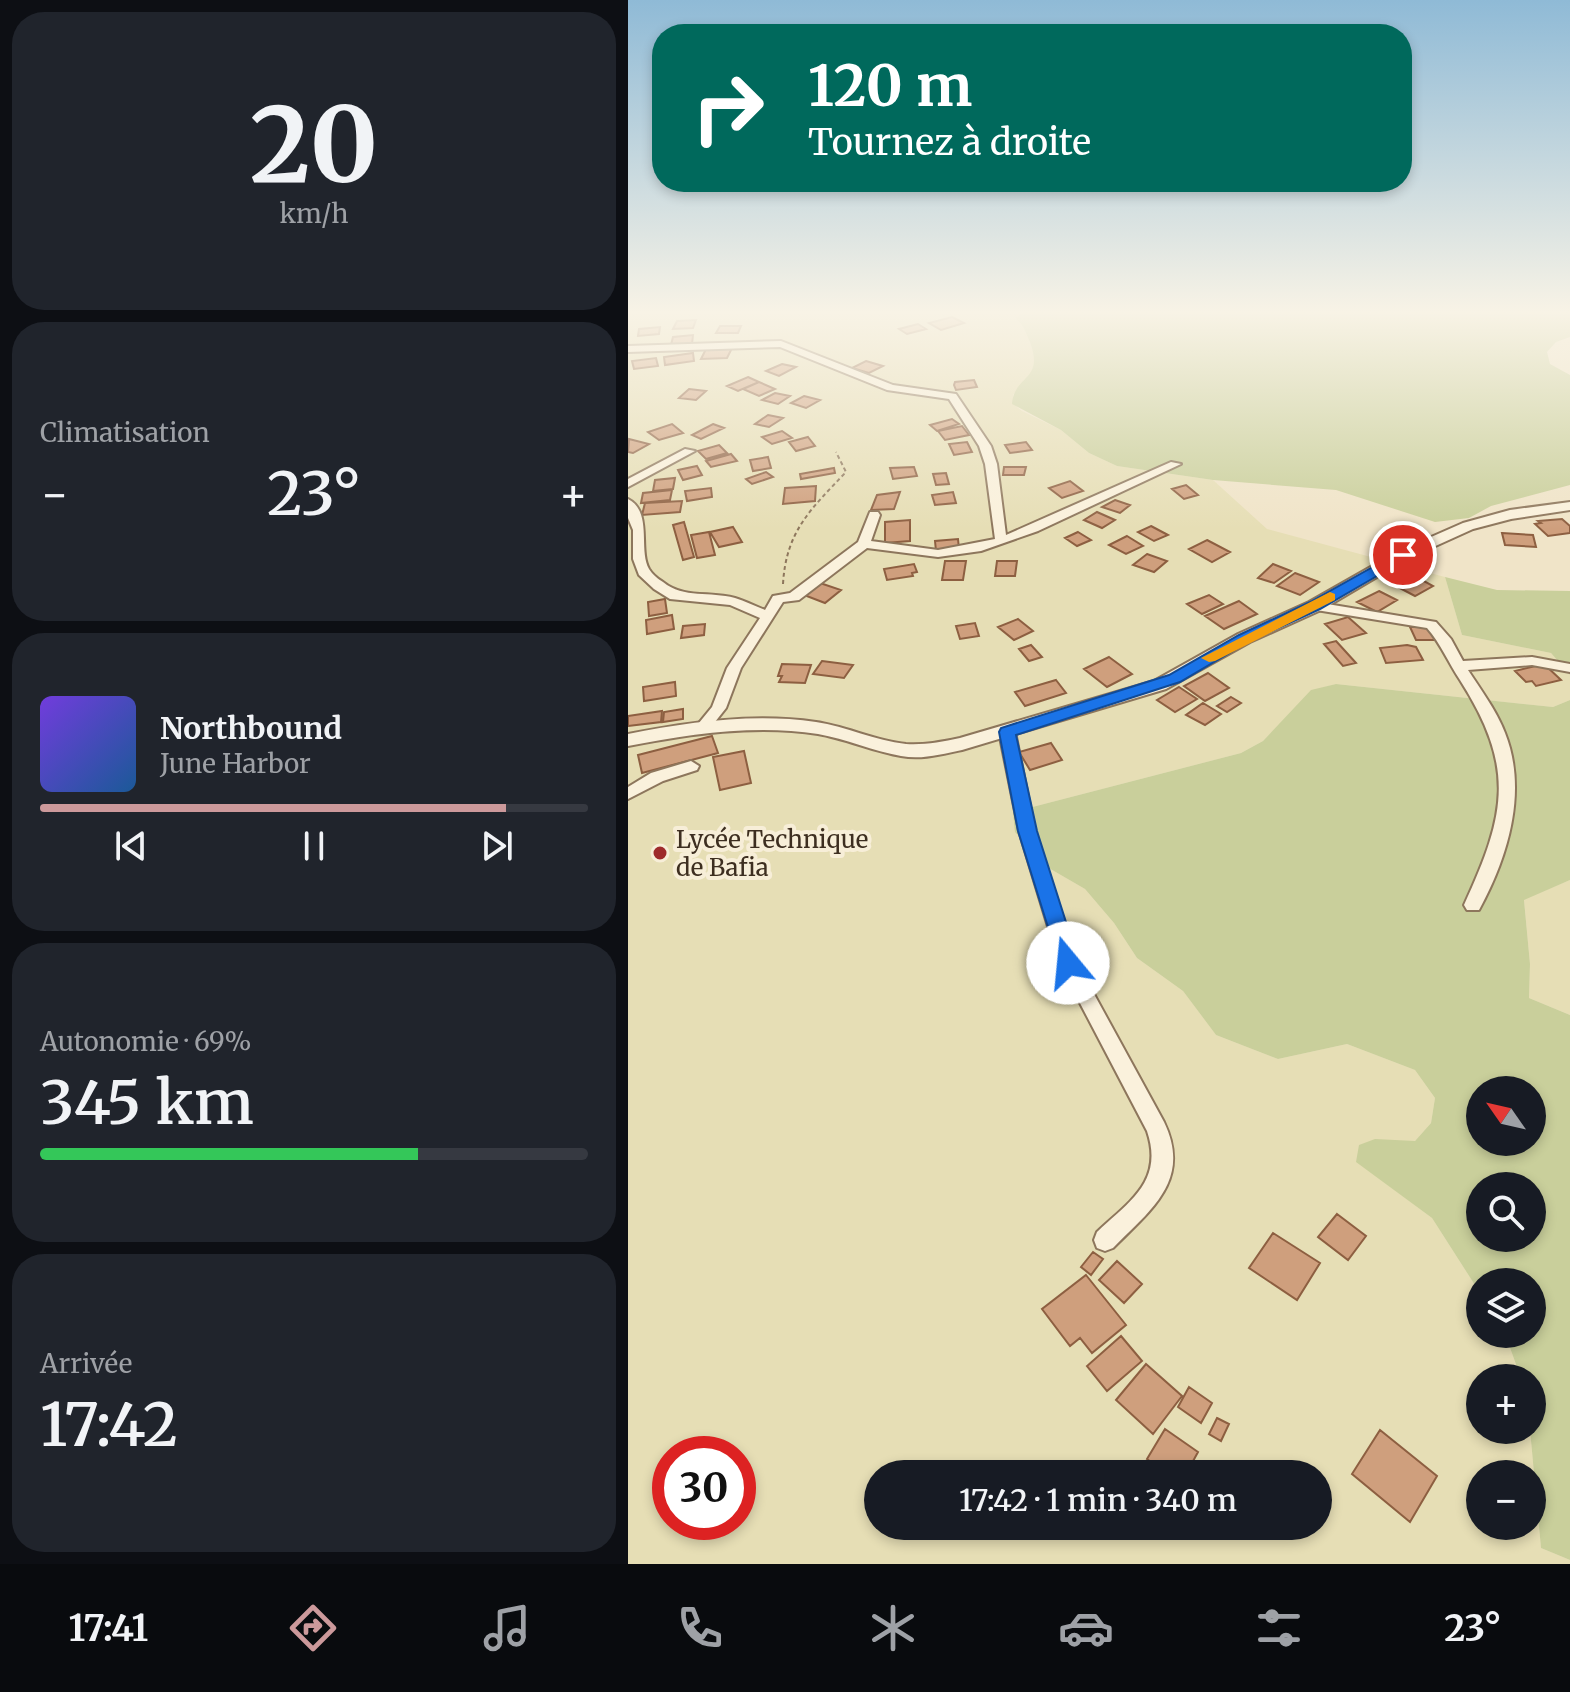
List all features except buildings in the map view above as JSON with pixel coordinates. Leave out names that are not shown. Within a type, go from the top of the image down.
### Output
[{"type":"street","points":[[878,383],[891,388],[952,396],[985,446],[991,464],[1001,541]]},
{"type":"street","points":[[628,484],[689,451]]},
{"type":"street","points":[[864,544],[945,553],[1001,541],[1175,464]]},
{"type":"street","points":[[628,503],[639,530],[639,559],[644,572],[659,586],[675,596],[732,601],[768,616]]},
{"type":"street","points":[[628,740],[754,724],[804,726],[915,751],[943,749],[1160,685],[1244,638],[1315,606],[1403,555],[1468,526],[1510,515],[1570,506]]},
{"type":"street","points":[[702,729],[719,708],[734,668],[778,599],[794,597],[864,544],[874,515]]},
{"type":"street","points":[[1315,606],[1436,628],[1498,736],[1508,778],[1507,811],[1496,855],[1473,905]]},
{"type":"street","points":[[1458,666],[1532,661],[1570,668]]},
{"type":"street","points":[[1007,732],[1027,831],[1068,963],[1157,1129],[1167,1154],[1161,1178],[1149,1198],[1105,1240]]},
{"type":"street","points":[[628,794],[657,777],[691,766]]},
{"type":"path","points":[[778,599],[787,550],[818,503],[846,472],[836,452]]},
{"type":"shaded area","points":[[628,383],[1023,383],[1013,395],[1013,404],[1061,430],[1089,453],[1117,466],[1213,480],[1267,529],[1445,577],[1462,635],[1551,653],[1570,675],[1570,700],[1553,707],[1336,684],[1311,691],[1263,741],[1241,753],[1013,812],[1047,867],[1085,889],[1114,923],[1137,958],[1183,991],[1216,1035],[1278,1059],[1347,1044],[1415,1070],[1435,1098],[1431,1123],[1415,1141],[1398,1141],[1356,1161],[1432,1218],[1466,1271],[1466,1348],[1510,1348],[1516,1364],[1466,1364],[1466,1444],[1531,1444],[1533,1460],[1466,1460],[1466,1540],[1540,1540],[1541,1548],[1570,1560],[1570,1564],[628,1564]]},
{"type":"shaded area","points":[[1570,880],[1570,1015],[1529,998],[1530,964],[1524,899]]},
{"type":"green space","points":[[1021,383],[1570,383],[1570,485],[1491,506],[1469,518],[1435,522],[1336,490],[1213,480],[1117,466],[1089,453],[1061,430],[1012,404]]},
{"type":"green space","points":[[1445,577],[1497,590],[1570,591],[1570,675],[1551,653],[1462,635]]},
{"type":"green space","points":[[1336,684],[1553,707],[1570,700],[1570,880],[1524,900],[1530,964],[1529,998],[1570,1015],[1570,1560],[1541,1548],[1540,1540],[1546,1540],[1546,1460],[1533,1460],[1531,1444],[1546,1444],[1546,1364],[1516,1364],[1510,1348],[1546,1348],[1546,1268],[1466,1268],[1466,1271],[1432,1218],[1356,1162],[1359,1145],[1375,1139],[1415,1141],[1431,1123],[1435,1098],[1415,1070],[1347,1044],[1278,1059],[1216,1035],[1183,991],[1137,958],[1114,923],[1085,889],[1047,867],[1015,832],[1013,812],[1241,753],[1263,741],[1311,690]]},
{"type":"slow traffic","points":[[1209,658],[1330,597]]},
{"type":"place","name":"Lycée Technique de Bafia","points":[[660,853]]},
{"type":"route","points":[[1068,963],[1027,831],[1007,732],[1174,679],[1224,648],[1315,606],[1403,555]]}]
